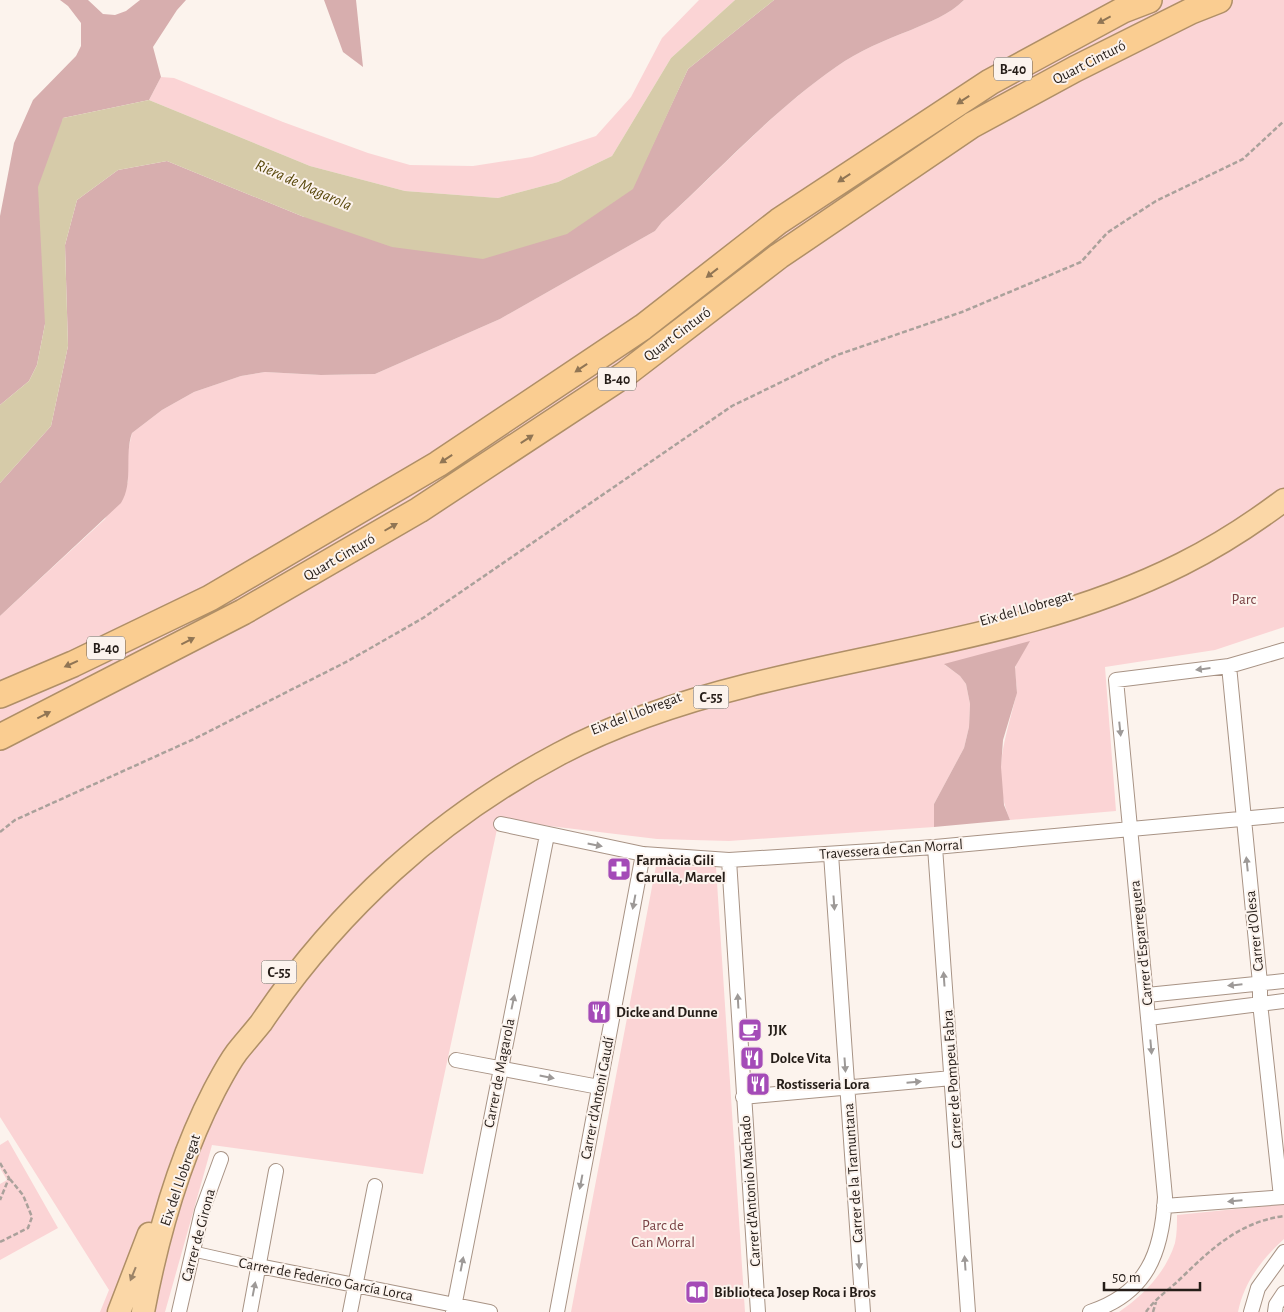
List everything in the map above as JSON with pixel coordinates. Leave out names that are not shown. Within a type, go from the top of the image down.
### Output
[{"type":"highway","name":"Quart Cinturó","points":[[0,695],[74,664],[210,598],[438,464],[643,327],[779,221],[990,82],[1123,10],[1148,0]]},
{"type":"highway","name":"Quart Cinturó","points":[[0,737],[243,612],[419,510],[624,375],[779,256],[972,125],[1075,69],[1191,11],[1219,0]]},
{"type":"highway","name":"Eix del Llobregat","points":[[143,1312],[157,1249],[176,1182],[213,1093],[234,1055],[243,1026],[273,979],[342,899],[422,830],[516,765],[564,741],[688,693],[768,671],[907,640],[1042,605],[1119,580],[1190,549],[1227,527],[1284,485]]},
{"type":"highway","name":"Eix del Llobregat","points":[[234,1055],[256,1030],[285,986],[333,929],[413,850],[473,806],[559,754],[646,718],[748,685],[977,635],[1110,595],[1182,564],[1257,521],[1284,500]]},
{"type":"highway","points":[[119,1312],[158,1212],[176,1182]]},
{"type":"street","points":[[1229,666],[1284,650]]},
{"type":"street","name":"Carrer d'Esparreguera","points":[[1164,1206],[1147,995],[1116,680],[1229,666]]},
{"type":"street","name":"Carrer d'Olesa","points":[[1229,666],[1242,819],[1260,983],[1260,1003],[1283,1197]]},
{"type":"street","name":"Travessera de Can Morral","points":[[501,824],[643,854],[730,860],[935,847],[1284,815]]},
{"type":"street","name":"Carrer de Magarola","points":[[453,1308],[547,835]]},
{"type":"street","name":"Carrer de Pompeu Fabra","points":[[935,847],[968,1312]]},
{"type":"street","name":"Carrer d'Antoni Gaudí","points":[[557,1312],[643,854]]},
{"type":"street","name":"Carrer de la Tramuntana","points":[[830,854],[863,1312]]},
{"type":"street","name":"Carrer d'Antonio Machado","points":[[730,860],[743,1097],[758,1312]]},
{"type":"street","points":[[1147,995],[1284,981]]},
{"type":"street","points":[[1149,1018],[1284,1001]]},
{"type":"street","points":[[456,1060],[599,1087]]},
{"type":"street","points":[[743,1097],[952,1078]]},
{"type":"street","name":"Carrer de Girona","points":[[179,1312],[202,1211],[221,1159]]},
{"type":"street","points":[[250,1312],[276,1171]]},
{"type":"street","points":[[350,1312],[375,1186]]},
{"type":"street","points":[[1090,1312],[1111,1305],[1143,1278],[1158,1250],[1164,1206],[1283,1197]]},
{"type":"street","name":"Carrer de Federico García Lorca","points":[[192,1251],[356,1285],[453,1308],[490,1312]]},
{"type":"street","points":[[1251,1312],[1258,1288],[1284,1252]]},
{"type":"street","points":[[1275,1312],[1276,1305],[1284,1293]]},
{"type":"path","points":[[0,832],[14,820],[105,781],[228,722],[348,661],[423,618],[732,406],[837,354],[962,312],[1081,262],[1107,233],[1164,197],[1243,159],[1284,121]]},
{"type":"path","points":[[0,1163],[23,1195],[32,1217],[28,1228],[1,1240]]},
{"type":"path","points":[[0,1200],[9,1178]]},
{"type":"path","points":[[1146,1312],[1198,1260],[1236,1231],[1260,1220],[1284,1216]]},
{"type":"path","points":[[1153,1312],[1156,1302]]},
{"type":"green space","points":[[699,0],[735,0],[671,58],[612,156],[558,182],[498,198],[405,191],[310,166],[149,100],[161,77],[174,78],[283,122],[368,153],[410,165],[473,166],[532,157],[596,136],[631,97],[662,38]]},
{"type":"green space","name":"Parc","points":[[964,0],[1284,0],[1284,627],[1215,650],[1105,667],[1116,811],[1010,820],[1001,788],[1002,758],[1017,693],[1015,669],[1029,642],[945,665],[960,676],[966,684],[970,704],[969,727],[964,748],[934,804],[934,827],[729,841],[657,839],[499,820],[423,1174],[212,1145],[165,1312],[100,1312],[109,1290],[0,1117],[0,616],[105,519],[128,482],[127,456],[132,433],[162,410],[194,392],[241,376],[265,372],[321,375],[375,374],[500,319],[655,231],[662,222],[768,122],[812,84],[836,67],[872,46],[939,18]]},
{"type":"green space","name":"Parc de Can Morral","points":[[656,866],[716,867],[745,1312],[571,1312]]},
{"type":"green space","points":[[8,1140],[58,1228],[0,1260],[0,1184],[7,1180],[0,1168],[0,1145]]},
{"type":"green space","points":[[1284,1204],[1284,1239],[1261,1263],[1249,1281],[1238,1312],[1119,1312],[1153,1282],[1166,1264],[1175,1243],[1177,1215]]},
{"type":"shaded area","points":[[60,0],[88,0],[103,14],[115,15],[126,11],[140,0],[186,0],[177,10],[153,47],[161,77],[149,100],[63,118],[45,324],[37,365],[29,381],[0,405],[0,216],[14,143],[33,100],[76,56],[81,46],[81,23],[68,6]]},
{"type":"shaded area","points":[[324,0],[356,0],[363,67],[343,52]]},
{"type":"shaded area","points":[[774,0],[964,0],[939,18],[872,46],[836,67],[812,84],[768,122],[662,222],[655,231],[500,319],[375,374],[321,375],[265,372],[241,376],[194,392],[162,410],[132,433],[127,486],[121,503],[0,616],[0,483],[51,426],[68,346],[65,245],[77,200],[118,170],[167,161],[304,217],[632,189],[688,69]]},
{"type":"shaded area","points":[[1030,641],[1015,667],[1017,693],[1003,740],[1001,767],[1004,805],[1010,820],[934,827],[934,804],[964,748],[969,727],[970,704],[966,684],[960,676],[944,664]]},
{"type":"water","name":"Riera de Magarola","points":[[735,0],[774,0],[688,69],[633,189],[567,234],[483,259],[392,247],[304,217],[167,161],[118,170],[77,200],[65,245],[68,346],[51,426],[0,483],[0,405],[29,381],[37,365],[45,324],[38,187],[63,118],[149,100],[310,166],[405,191],[498,198],[558,182],[612,156],[671,58]]},
{"type":"place","name":"Farmàcia Gili Carulla, Marcel","points":[[619,869]]},
{"type":"place","name":"Dicke and Dunne","points":[[599,1012]]},
{"type":"place","name":"JJK","points":[[750,1030]]},
{"type":"place","name":"Dolce Vita","points":[[752,1058]]},
{"type":"place","name":"Rostisseria Lora","points":[[758,1084]]},
{"type":"place","name":"Biblioteca Josep Roca i Bros","points":[[697,1292]]}]
